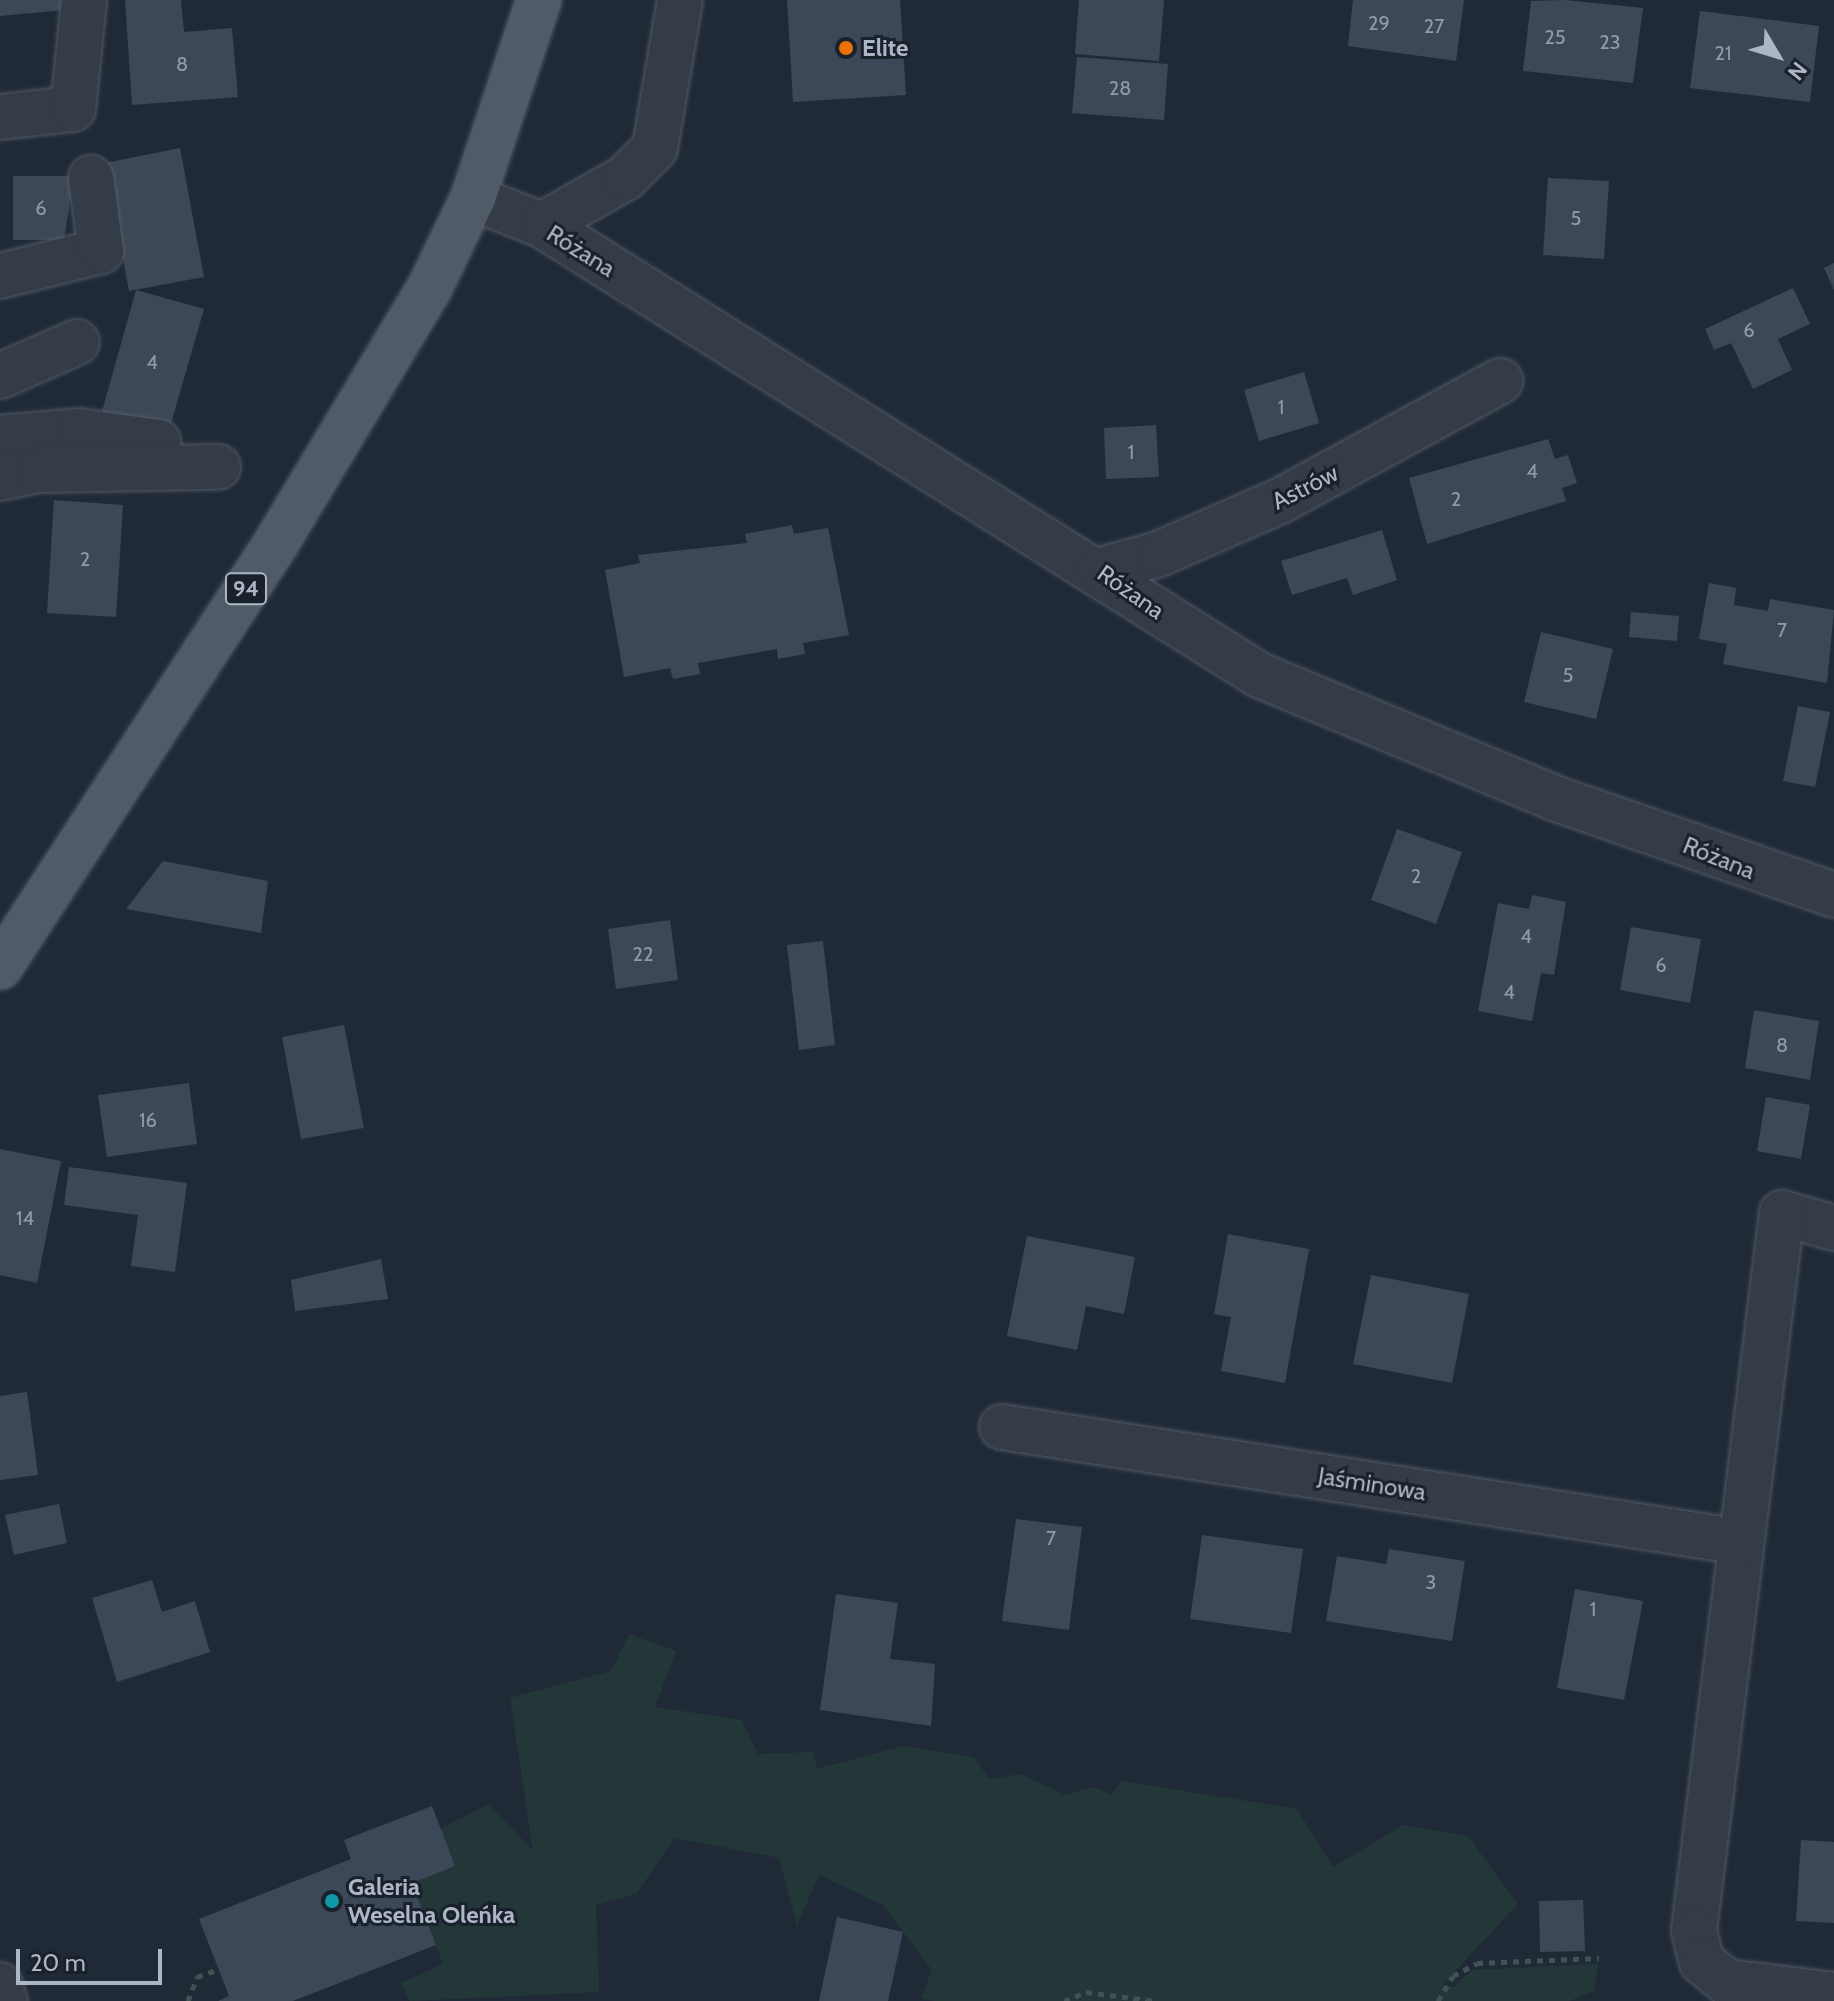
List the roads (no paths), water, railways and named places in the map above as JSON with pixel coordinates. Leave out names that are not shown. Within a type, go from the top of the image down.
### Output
[{"type":"main road","name":"94","points":[[0,967],[291,519],[429,289],[473,198],[539,0]]},
{"type":"street","points":[[0,117],[73,109],[84,0]]},
{"type":"street","points":[[542,225],[625,178],[655,148],[680,0]]},
{"type":"street","points":[[0,276],[101,251],[91,178]]},
{"type":"street","name":"Różana","points":[[473,198],[542,225],[1101,570],[1210,648],[1307,699],[1554,798],[1834,895]]},
{"type":"street","points":[[0,376],[77,342]]},
{"type":"street","name":"Astrów","points":[[1101,570],[1159,554],[1280,501],[1500,381]]},
{"type":"street","points":[[0,438],[78,431],[158,442]]},
{"type":"street","points":[[0,478],[39,470],[218,467]]},
{"type":"street","points":[[1834,1228],[1782,1213],[1694,1943],[1702,1962],[1727,1982],[1834,1995]]},
{"type":"street","name":"Jaśminowa","points":[[1002,1427],[1741,1542]]},
{"type":"street","points":[[0,1985],[5,2001]]},
{"type":"place","name":"Elite","points":[[846,48]]},
{"type":"place","name":"Galeria Weselna Oleńka","points":[[332,1901]]}]
